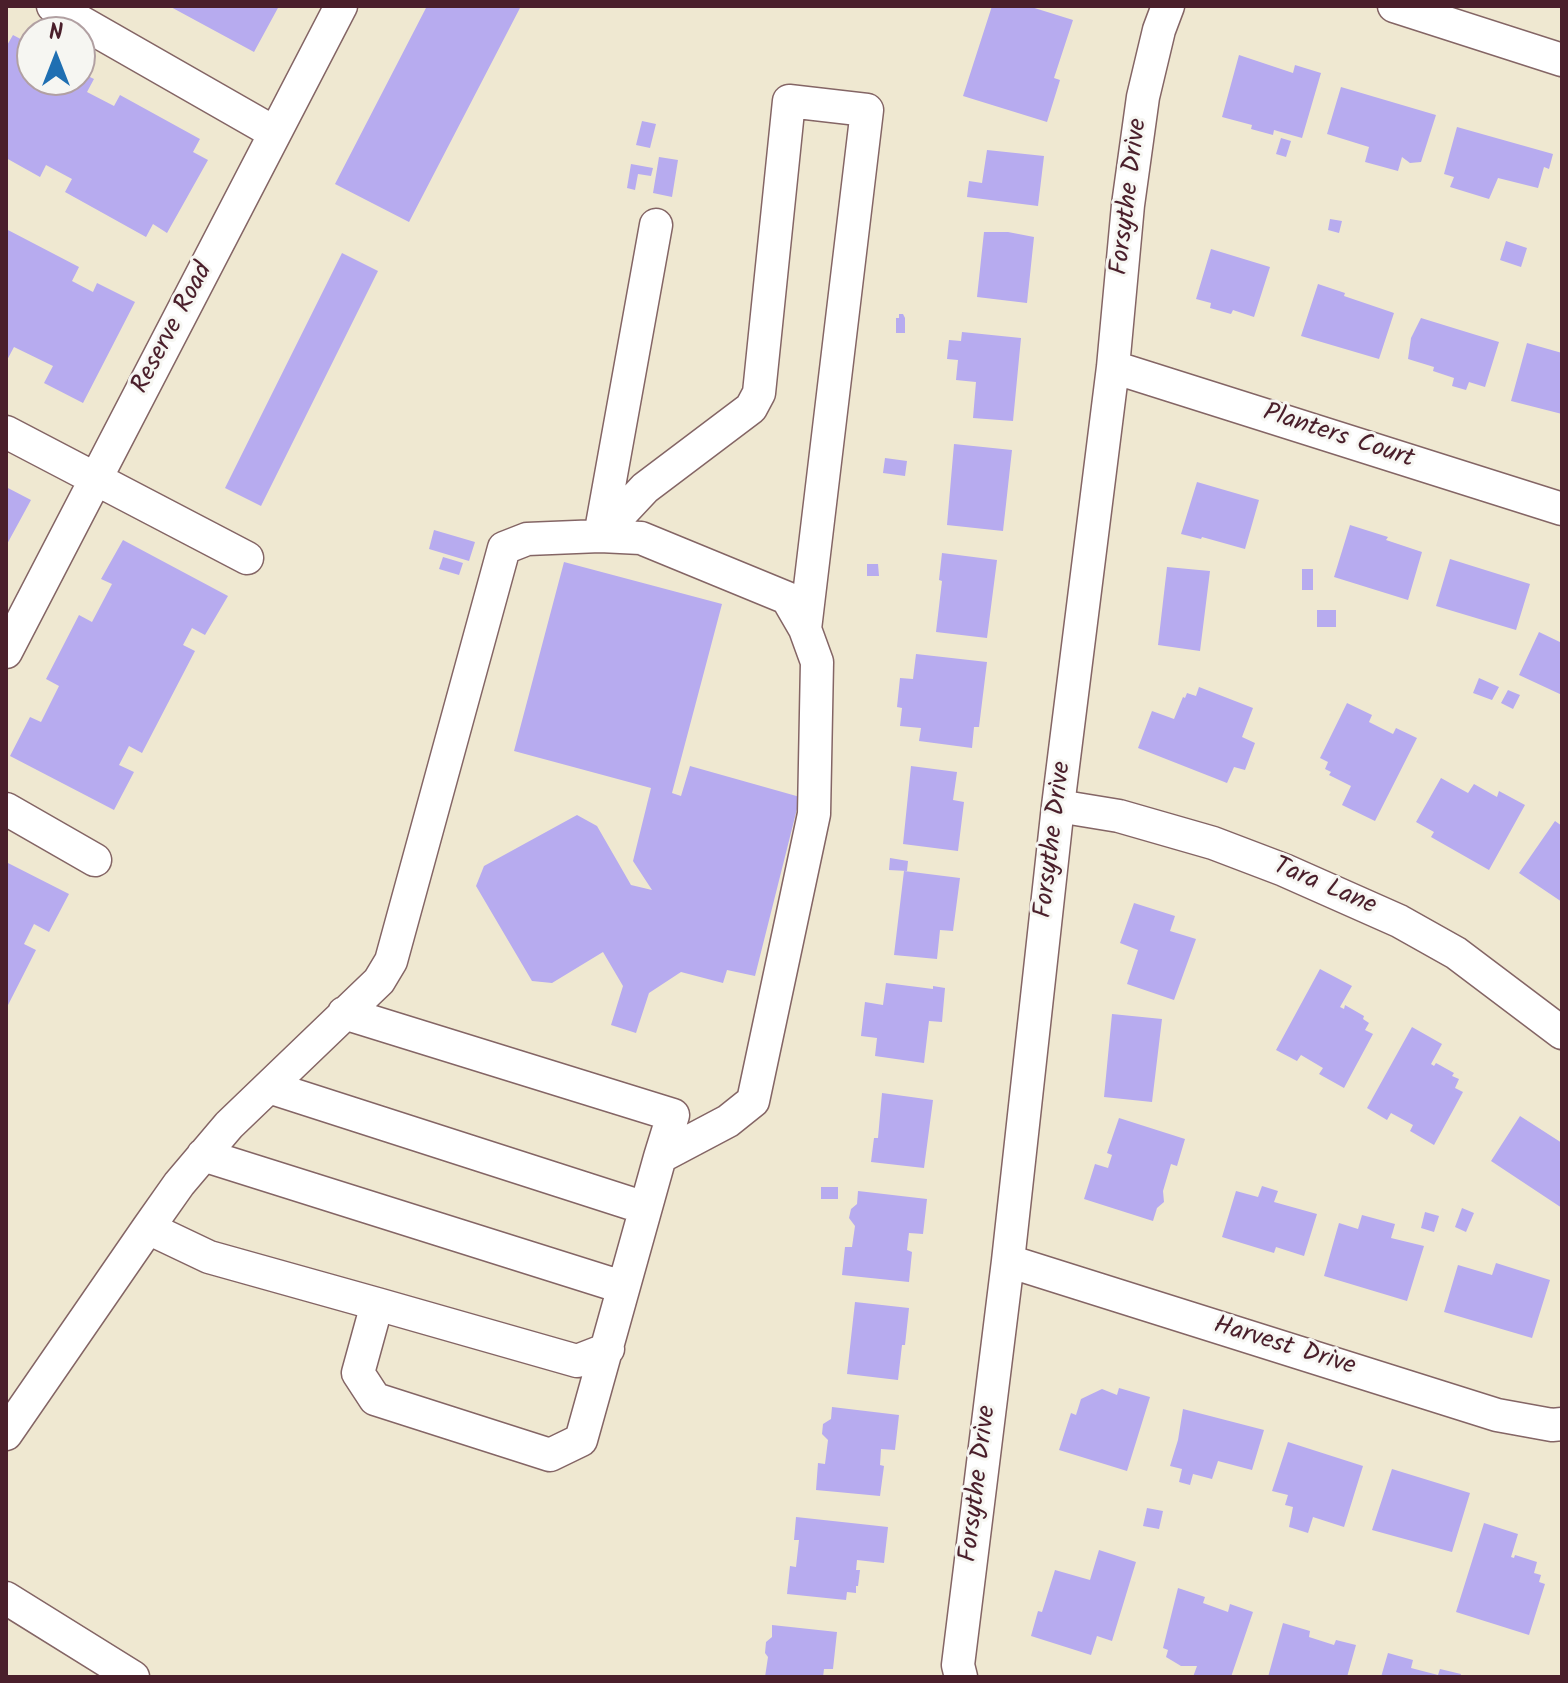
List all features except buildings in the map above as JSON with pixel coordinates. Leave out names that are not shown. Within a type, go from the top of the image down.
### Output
[{"type":"street","points":[[53,6],[275,133]]},
{"type":"street","name":"Reserve Road","points":[[6,652],[341,6]]},
{"type":"street","name":"Forsythe Drive","points":[[961,1677],[958,1665],[1008,1261],[1058,806],[1113,367],[1128,205],[1143,97],[1168,6]]},
{"type":"street","points":[[1394,6],[1562,60]]},
{"type":"street","points":[[600,536],[645,488],[751,408],[759,393],[789,101],[867,110],[805,629]]},
{"type":"street","points":[[600,536],[656,225]]},
{"type":"street","name":"Planters Court","points":[[1113,367],[1562,509]]},
{"type":"street","points":[[6,432],[247,558]]},
{"type":"street","points":[[6,1434],[179,1184],[229,1125],[379,981],[391,961],[504,548],[527,539],[641,538],[787,598],[805,629],[817,662],[814,814],[753,1101],[728,1121],[660,1157]]},
{"type":"street","name":"Tara Lane","points":[[1058,806],[1119,816],[1213,843],[1284,870],[1399,921],[1456,953],[1562,1033]]},
{"type":"street","points":[[6,809],[95,860]]},
{"type":"street","points":[[344,1013],[673,1115],[581,1440],[550,1455],[375,1399],[358,1373],[377,1304]]},
{"type":"street","points":[[269,1087],[645,1208]]},
{"type":"street","points":[[203,1155],[622,1287]]},
{"type":"street","points":[[148,1228],[209,1257],[577,1361],[608,1349]]},
{"type":"street","name":"Harvest Drive","points":[[1008,1261],[1497,1415],[1562,1424]]},
{"type":"street","points":[[6,1598],[133,1677]]}]
